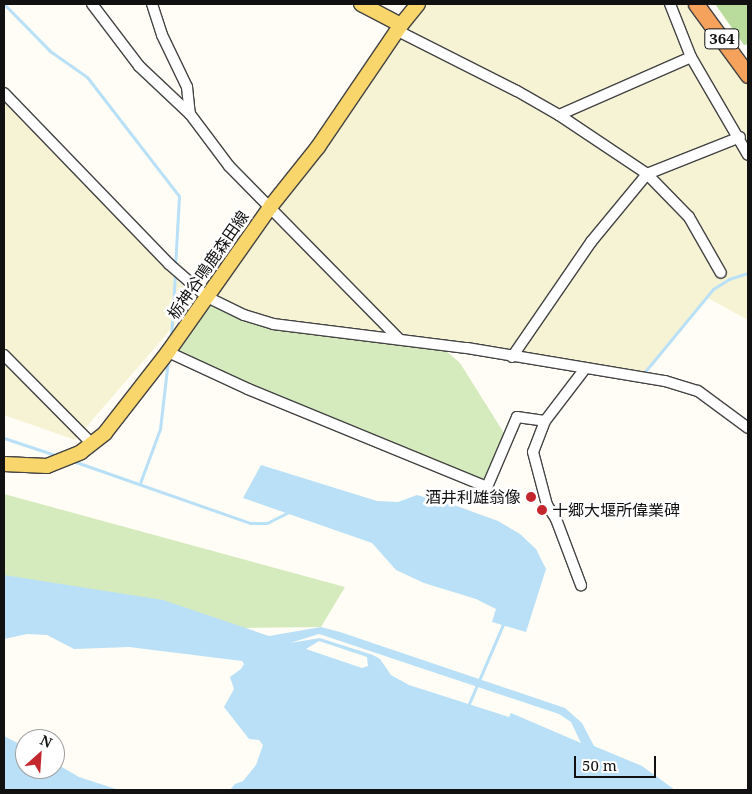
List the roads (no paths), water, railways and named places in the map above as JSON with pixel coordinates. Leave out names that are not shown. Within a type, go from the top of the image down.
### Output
[{"type":"highway","name":"364","points":[[696,4],[748,74]]},
{"type":"main road","points":[[362,4],[400,28]]},
{"type":"main road","name":"栃神谷鳴鹿森田線","points":[[4,464],[46,466],[86,448],[120,414],[168,352],[271,206],[318,147],[418,4]]},
{"type":"street","points":[[92,4],[139,66],[190,114],[229,166],[271,206],[399,338]]},
{"type":"street","points":[[152,4],[162,35],[187,87],[190,114]]},
{"type":"street","points":[[670,4],[691,57],[740,138],[748,155]]},
{"type":"street","points":[[400,28],[517,90],[647,174],[689,217],[721,273]]},
{"type":"street","points":[[558,115],[691,57]]},
{"type":"street","points":[[4,93],[169,264],[207,297],[244,315],[272,324],[399,338],[584,370],[665,381],[698,391],[748,428]]},
{"type":"street","points":[[512,357],[586,250],[647,174],[740,138]]},
{"type":"street","points":[[168,352],[248,389],[487,487],[517,417],[545,421]]},
{"type":"street","points":[[4,355],[86,448]]},
{"type":"street","points":[[581,585],[556,519],[547,505],[533,452],[545,421],[584,370]]},
{"type":"water","points":[[261,465],[377,501],[398,502],[417,495],[454,505],[498,521],[520,534],[536,549],[546,569],[526,632],[492,622],[496,609],[476,599],[424,583],[396,570],[372,543],[243,498]]},
{"type":"water","points":[[4,575],[163,600],[269,636],[321,627],[565,708],[582,723],[594,746],[642,766],[675,790],[230,790],[235,784],[243,781],[256,765],[263,745],[259,740],[249,739],[224,707],[234,689],[230,677],[241,669],[244,664],[242,661],[129,647],[74,649],[47,635],[27,634],[4,639]],"holes":[[[319,634],[559,714],[571,722],[581,743],[511,713],[509,717],[409,685],[391,675],[380,659],[373,655],[320,638],[290,643]],[[319,641],[367,657],[368,666],[362,668],[306,649]]]},
{"type":"water","points":[[4,736],[15,742],[15,779],[65,779],[65,769],[79,777],[119,790],[4,790]]},
{"type":"waterway","points":[[4,4],[50,51],[87,77],[179,196],[175,267]]},
{"type":"waterway","points":[[171,339],[175,273]]},
{"type":"waterway","points":[[643,374],[713,289],[729,279],[748,273]]},
{"type":"waterway","points":[[140,483],[160,429],[168,360]]},
{"type":"waterway","points":[[4,438],[58,456]]},
{"type":"waterway","points":[[73,461],[250,523],[267,523],[291,511]]},
{"type":"waterway","points":[[468,706],[504,622]]},
{"type":"place","name":"酒井利雄翁像","points":[[531,497]]},
{"type":"place","name":"十郷大堰所偉業碑","points":[[542,510]]}]
